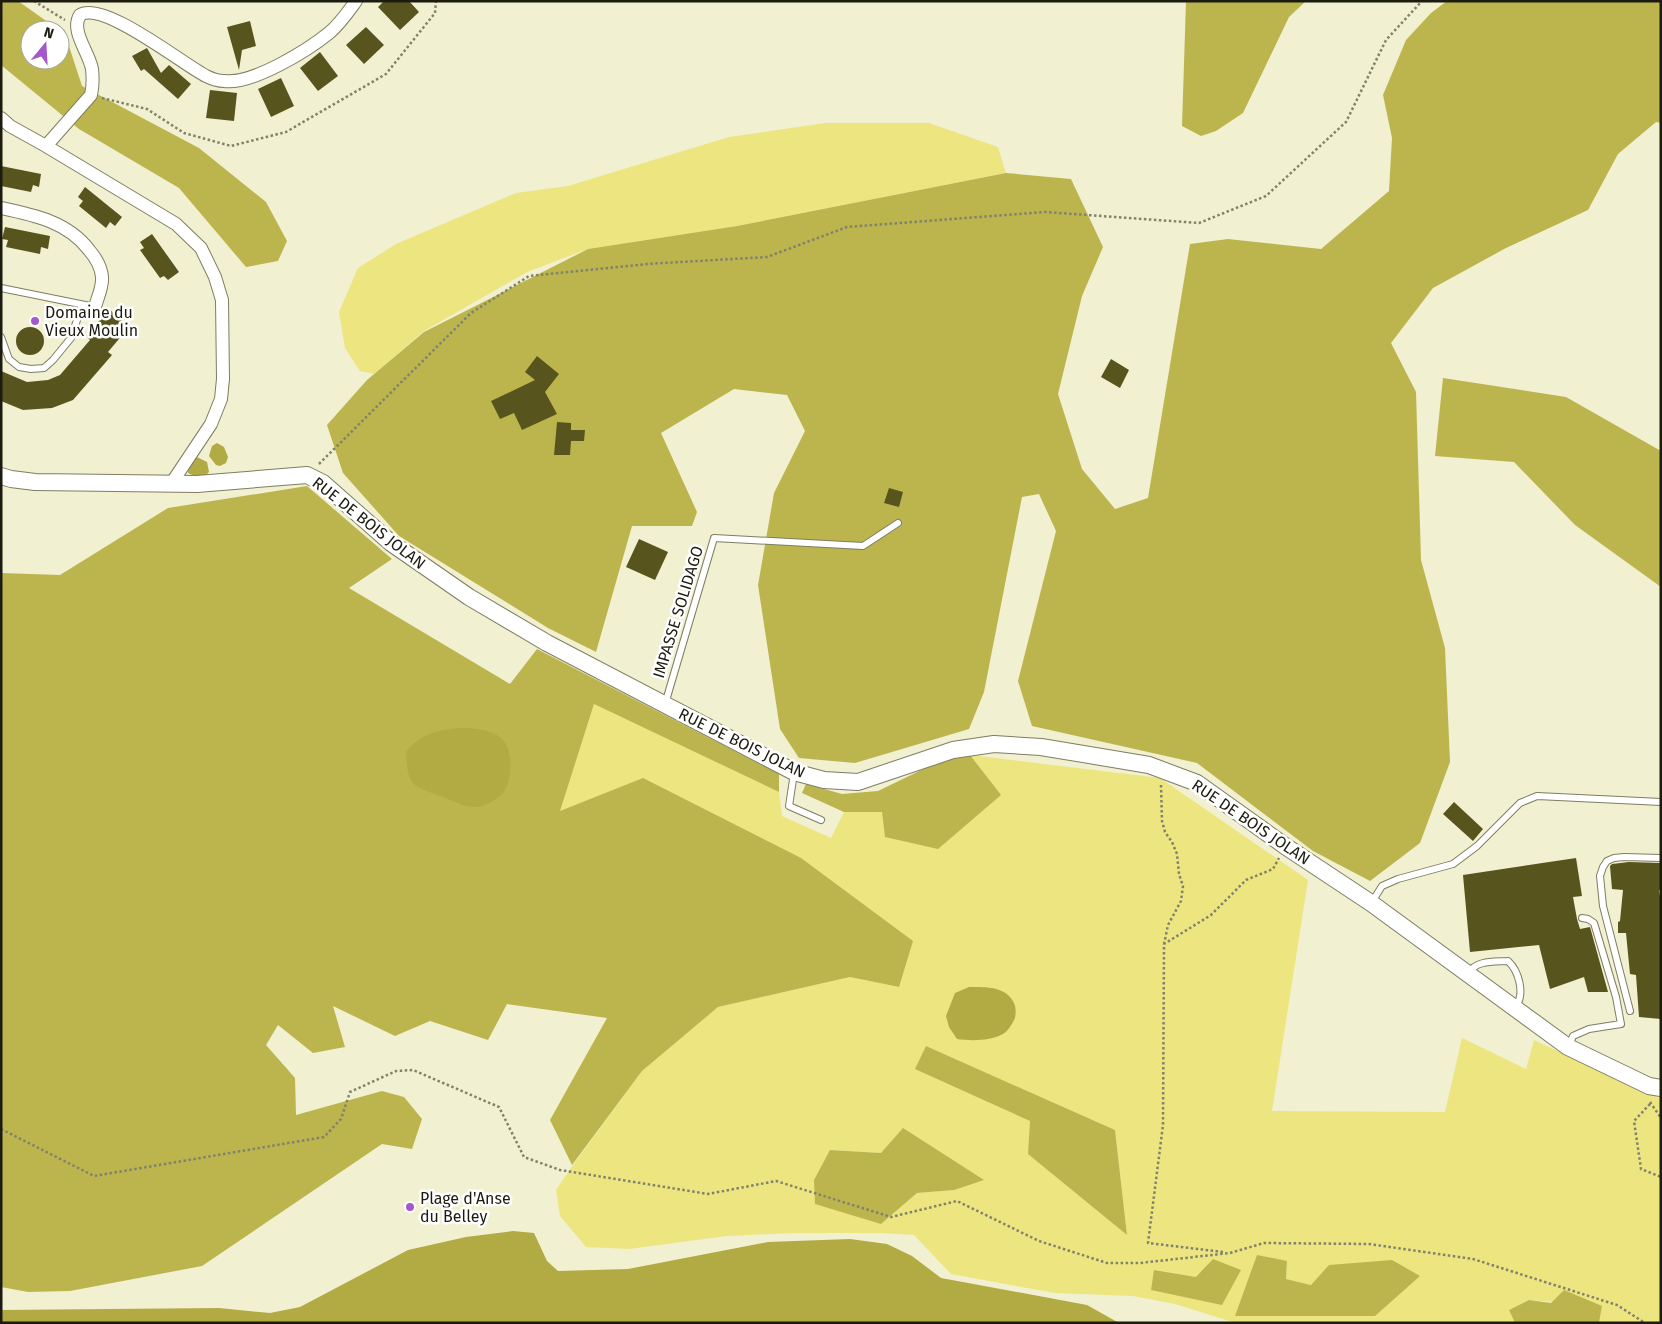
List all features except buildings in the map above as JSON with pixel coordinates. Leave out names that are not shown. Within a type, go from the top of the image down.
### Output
[{"type":"street","points":[[46,146],[91,95],[93,84],[92,67],[77,28],[79,16],[86,8],[97,3],[115,10],[144,26],[205,76],[225,82],[246,79],[299,54],[330,32],[345,17],[356,1]]},
{"type":"street","points":[[1,118],[10,126],[176,224],[201,248],[215,277],[222,300],[223,379],[221,399],[210,424],[171,484]]},
{"type":"street","points":[[1,208],[36,216],[67,228],[86,245],[98,261],[102,279],[95,307]]},
{"type":"street","name":"RUE DE BOIS JOLAN","points":[[1,476],[35,482],[196,484],[307,475],[324,483],[391,543],[468,597],[547,643],[794,772],[824,780],[858,782],[953,750],[994,744],[1041,747],[1160,768],[1197,783],[1285,846],[1371,903],[1568,1047],[1649,1086],[1661,1088]]},
{"type":"lane","points":[[1,288],[95,307]]},
{"type":"lane","points":[[1,337],[9,359],[19,368],[31,370],[44,368],[71,338],[82,305]]},
{"type":"lane","name":"IMPASSE SOLIDAGO","points":[[664,705],[714,538],[863,546],[898,523]]},
{"type":"lane","points":[[794,772],[789,806],[821,820]]},
{"type":"lane","points":[[1371,903],[1382,886],[1398,879],[1453,864],[1477,846],[1520,803],[1537,796],[1661,802]]},
{"type":"lane","points":[[1630,1011],[1603,906],[1600,876],[1607,861],[1614,858],[1661,858]]},
{"type":"lane","points":[[1568,1047],[1573,1036],[1589,1029],[1621,1024],[1616,997],[1594,923],[1582,918]]},
{"type":"lane","points":[[1468,973],[1472,966],[1482,963],[1508,961],[1515,968],[1521,992],[1520,1000],[1515,1008]]},
{"type":"path","points":[[34,1],[77,28]]},
{"type":"path","points":[[91,95],[147,109],[184,133],[231,146],[286,132],[386,74],[435,13],[436,1]]},
{"type":"path","points":[[307,475],[471,313],[529,276],[647,264],[767,257],[847,227],[1045,212],[1199,223],[1266,196],[1346,122],[1386,40],[1422,1]]},
{"type":"path","points":[[1160,768],[1162,821],[1165,832],[1177,854],[1179,874],[1183,886],[1181,901],[1168,925],[1164,944],[1163,1125],[1148,1243],[1230,1253]]},
{"type":"path","points":[[1164,944],[1211,915],[1246,880],[1273,869],[1285,846]]},
{"type":"path","points":[[1,1129],[94,1176],[324,1137],[341,1119],[350,1092],[396,1070],[412,1070],[499,1107],[524,1157],[560,1170],[708,1194],[776,1181],[891,1217],[957,1201],[1039,1241],[1108,1263],[1140,1263],[1230,1253],[1264,1244],[1369,1244],[1473,1259],[1617,1305],[1645,1323]]},
{"type":"path","points":[[1650,1104],[1634,1121],[1642,1169],[1661,1176]]},
{"type":"shaded area","points":[[1,1],[18,1],[45,20],[20,20],[20,70],[70,70],[70,49],[82,86],[199,148],[266,202],[287,241],[278,261],[246,267],[179,188],[79,129],[1,65]]},
{"type":"shaded area","points":[[1186,1],[1306,1],[1289,17],[1243,113],[1216,131],[1201,136],[1182,126]]},
{"type":"shaded area","points":[[1447,1],[1661,1],[1661,123],[1656,122],[1618,154],[1588,210],[1506,248],[1433,288],[1391,343],[1416,392],[1421,560],[1445,648],[1450,762],[1420,843],[1370,881],[1313,851],[1197,763],[1032,726],[1018,681],[1056,531],[1039,494],[1022,497],[984,692],[969,729],[855,763],[799,758],[780,729],[758,585],[774,493],[805,431],[787,395],[734,389],[661,433],[697,512],[692,526],[632,526],[596,652],[548,628],[399,536],[343,473],[327,425],[367,380],[424,332],[588,249],[737,226],[1006,173],[1071,179],[1103,247],[1082,296],[1058,394],[1082,469],[1115,509],[1148,498],[1190,244],[1228,239],[1321,249],[1389,191],[1392,138],[1383,95],[1406,40],[1431,13]]},
{"type":"shaded area","points":[[825,123],[929,123],[998,147],[1006,173],[737,226],[588,249],[527,272],[424,331],[374,374],[360,371],[345,348],[339,312],[358,268],[396,244],[516,193],[568,186],[729,137]]},
{"type":"shaded area","points":[[1443,378],[1566,397],[1661,451],[1661,587],[1575,525],[1514,462],[1435,456]]},
{"type":"shaded area","points":[[217,443],[224,447],[228,457],[226,463],[220,466],[216,465],[209,456],[212,446]]},
{"type":"shaded area","points":[[197,457],[207,462],[209,472],[202,477],[188,473],[189,458]]},
{"type":"shaded area","points":[[307,486],[392,559],[349,588],[510,684],[537,649],[779,774],[779,792],[594,704],[560,811],[643,778],[801,858],[913,941],[899,987],[850,977],[718,1007],[642,1071],[572,1165],[550,1120],[607,1018],[507,1004],[488,1040],[430,1021],[395,1036],[333,1006],[345,1047],[313,1053],[278,1025],[266,1045],[295,1078],[296,1115],[382,1091],[404,1097],[422,1119],[412,1149],[382,1144],[202,1266],[70,1291],[28,1292],[1,1287],[1,573],[60,575],[168,508]]},
{"type":"shaded area","points":[[594,704],[779,792],[782,816],[831,838],[844,812],[882,812],[970,755],[1160,778],[1308,880],[1272,1111],[1445,1112],[1462,1038],[1526,1069],[1534,1040],[1661,1099],[1661,1323],[1599,1323],[1602,1306],[1529,1300],[1509,1310],[1515,1323],[1236,1323],[1175,1304],[1133,1296],[1055,1293],[951,1274],[914,1235],[794,1233],[727,1236],[629,1249],[586,1247],[560,1216],[556,1190],[642,1071],[718,1007],[850,977],[899,987],[559,812]],"holes":[[[926,1046],[1115,1130],[1127,1235],[1029,1154],[1030,1121]],[[830,1150],[881,1153],[954,1190],[917,1193],[881,1224]],[[1287,1261],[1286,1279],[1312,1285],[1235,1316]],[[1155,1270],[1196,1277],[1151,1290]]]},
{"type":"shaded area","points":[[459,728],[491,732],[500,737],[508,748],[510,773],[506,789],[497,799],[482,806],[466,806],[428,792],[416,785],[409,777],[406,752],[411,746],[430,734]]},
{"type":"shaded area","points":[[970,755],[1001,795],[938,849],[885,837],[882,812],[844,812],[802,793],[806,784],[842,794],[878,791],[942,760]]},
{"type":"shaded area","points":[[969,987],[1000,990],[1010,997],[1016,1010],[1015,1018],[1009,1029],[1003,1034],[986,1039],[957,1039],[949,1027],[946,1016],[955,993]]},
{"type":"shaded area","points":[[926,1046],[1115,1130],[1127,1235],[1028,1154],[1030,1121],[915,1069]]},
{"type":"shaded area","points":[[903,1128],[984,1180],[954,1190],[917,1193],[881,1224],[815,1204],[814,1180],[830,1150],[881,1153]]},
{"type":"shaded area","points":[[513,1231],[534,1233],[547,1261],[558,1271],[628,1269],[768,1242],[850,1239],[887,1244],[912,1256],[941,1278],[1087,1305],[1119,1323],[1,1323],[1,1310],[219,1308],[270,1313],[300,1307],[408,1250],[466,1237]]},
{"type":"shaded area","points":[[1257,1255],[1287,1261],[1286,1279],[1311,1285],[1329,1265],[1392,1260],[1420,1276],[1375,1316],[1235,1316]]},
{"type":"shaded area","points":[[1213,1259],[1241,1270],[1222,1305],[1151,1290],[1154,1270],[1196,1277]]},
{"type":"shaded area","points":[[1564,1290],[1602,1306],[1599,1323],[1515,1323],[1509,1310],[1529,1300],[1551,1303]]},
{"type":"place","name":"Domaine du Vieux Moulin","points":[[35,321]]},
{"type":"place","name":"Plage d'Anse du Belley","points":[[410,1207]]}]
